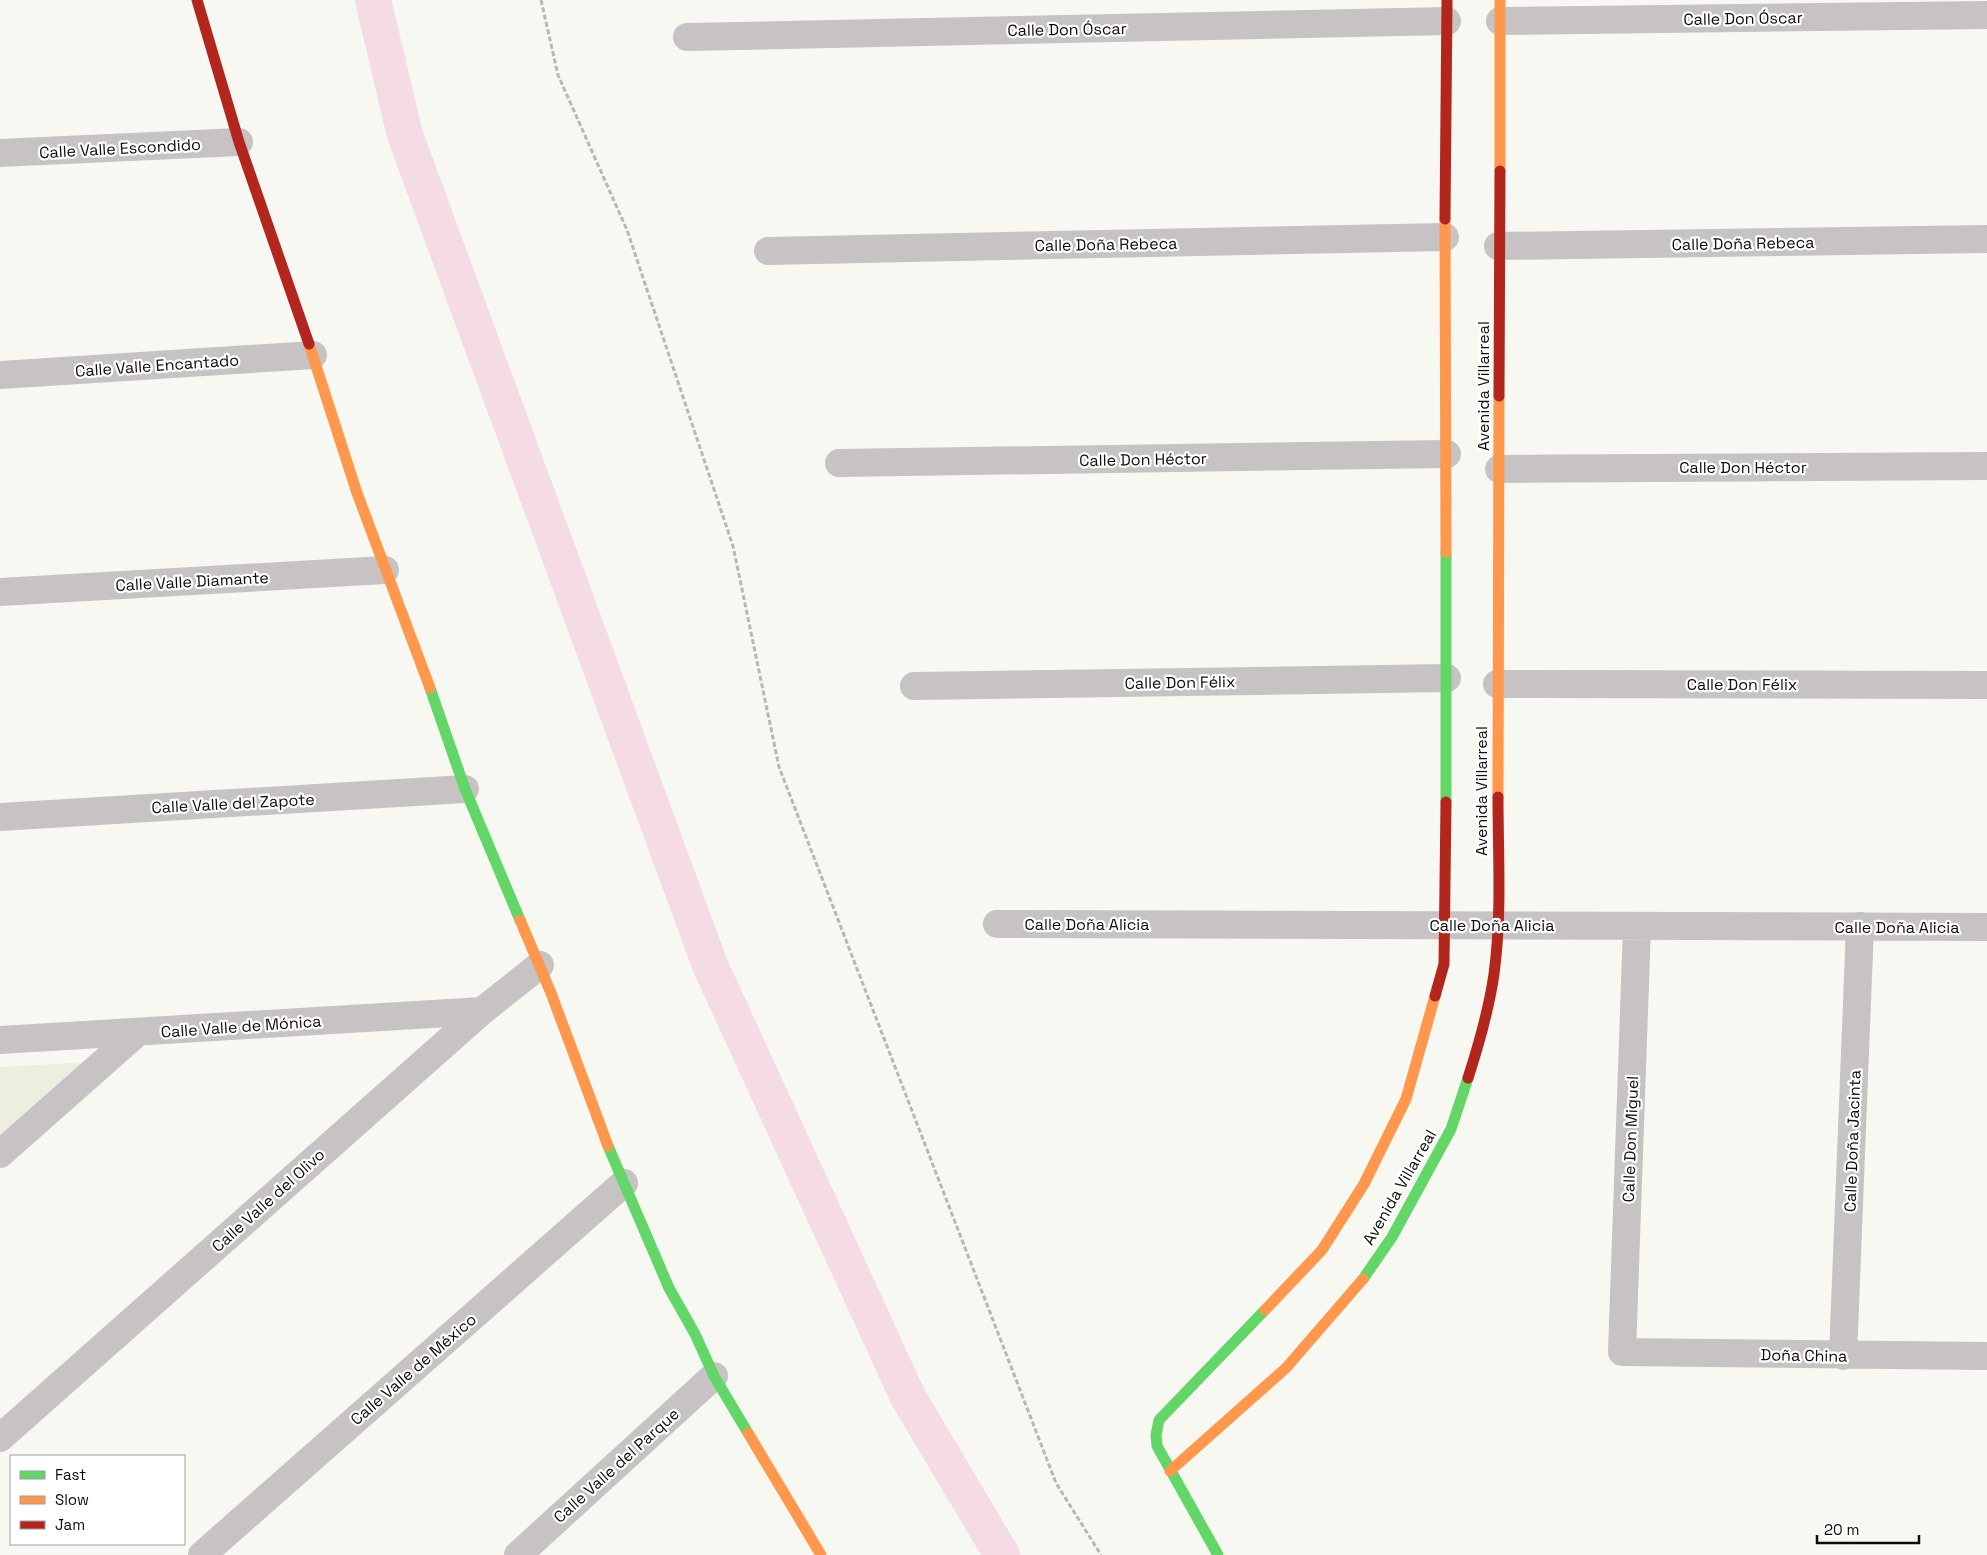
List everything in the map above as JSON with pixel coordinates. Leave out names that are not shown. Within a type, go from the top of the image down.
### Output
[{"type":"street","points":[[197,0],[239,142],[313,355],[357,493],[442,719],[465,789],[540,966],[600,1127],[669,1288],[695,1334],[714,1376],[820,1555]]},
{"type":"street","name":"Calle Don Óscar","points":[[687,37],[1447,10]]},
{"type":"street","name":"Avenida Villarreal","points":[[1447,10],[1445,237],[1447,678],[1444,964],[1406,1099],[1364,1184],[1322,1250],[1159,1420],[1156,1435],[1157,1446],[1170,1471],[1286,1368],[1356,1288],[1392,1237],[1451,1129],[1483,1031],[1494,974],[1498,925],[1497,684],[1500,10]]},
{"type":"street","name":"Calle Don Óscar","points":[[1500,10],[1987,16]]},
{"type":"street","name":"Calle Valle Escondido","points":[[0,153],[239,142]]},
{"type":"street","name":"Calle Doña Rebeca","points":[[768,251],[1445,237]]},
{"type":"street","name":"Calle Doña Rebeca","points":[[1498,246],[1987,240]]},
{"type":"street","name":"Calle Valle Encantado","points":[[0,375],[313,355]]},
{"type":"street","name":"Calle Don Héctor","points":[[839,463],[1447,454]]},
{"type":"street","name":"Calle Don Héctor","points":[[1499,469],[1987,466]]},
{"type":"street","name":"Calle Valle Diamante","points":[[0,592],[385,570]]},
{"type":"street","name":"Calle Don Félix","points":[[914,686],[1447,678]]},
{"type":"street","name":"Calle Don Félix","points":[[1497,684],[1987,685]]},
{"type":"street","name":"Calle Valle del Zapote","points":[[0,817],[465,789]]},
{"type":"street","name":"Calle Doña Alicia","points":[[997,924],[1987,927]]},
{"type":"street","name":"Calle Don Miguel","points":[[1622,1352],[1637,926]]},
{"type":"street","name":"Calle Doña Jacinta","points":[[1843,1356],[1860,926]]},
{"type":"street","name":"Calle Valle del Olivo","points":[[0,1438],[482,1011],[540,966]]},
{"type":"street","name":"Calle Valle de Mónica","points":[[0,1040],[482,1011]]},
{"type":"street","points":[[0,1154],[138,1032]]},
{"type":"street","name":"Calle Valle de México","points":[[202,1555],[624,1183]]},
{"type":"street","name":"Doña China","points":[[1622,1352],[1843,1356],[1987,1356]]},
{"type":"street","name":"Calle Valle del Parque","points":[[518,1555],[714,1376]]},
{"type":"street","points":[[1170,1471],[1218,1555]]},
{"type":"path","points":[[542,0],[558,75],[627,230],[733,546],[779,767],[1056,1483],[1101,1555]]},
{"type":"shaded area","points":[[92,1062],[0,1139],[0,1067]]},
{"type":"waterway","points":[[373,0],[405,135],[710,965],[908,1397],[1002,1555]]},
{"type":"traffic: fast","points":[[1446,552],[1446,802]]},
{"type":"traffic: fast","points":[[430,688],[465,789],[520,920]]},
{"type":"traffic: fast","points":[[1363,1279],[1392,1237],[1451,1129],[1468,1078]]},
{"type":"traffic: fast","points":[[608,1146],[669,1288],[695,1334],[714,1376],[748,1433]]},
{"type":"traffic: fast","points":[[1218,1555],[1157,1446],[1156,1435],[1159,1420],[1265,1310]]},
{"type":"traffic: slow","points":[[1500,0],[1500,171]]},
{"type":"traffic: slow","points":[[1445,219],[1446,552]]},
{"type":"traffic: slow","points":[[309,344],[357,493],[430,688]]},
{"type":"traffic: slow","points":[[1498,797],[1499,396]]},
{"type":"traffic: slow","points":[[520,920],[551,993],[608,1146]]},
{"type":"traffic: slow","points":[[1265,1310],[1322,1250],[1364,1184],[1406,1099],[1435,996]]},
{"type":"traffic: slow","points":[[1170,1471],[1286,1368],[1363,1279]]},
{"type":"traffic: slow","points":[[748,1433],[821,1555]]},
{"type":"traffic: jam","points":[[197,0],[239,142],[309,344]]},
{"type":"traffic: jam","points":[[1445,219],[1447,0]]},
{"type":"traffic: jam","points":[[1499,396],[1500,171]]},
{"type":"traffic: jam","points":[[1468,1078],[1480,1039],[1494,974],[1499,908],[1498,797]]},
{"type":"traffic: jam","points":[[1435,996],[1444,964],[1446,802]]}]
